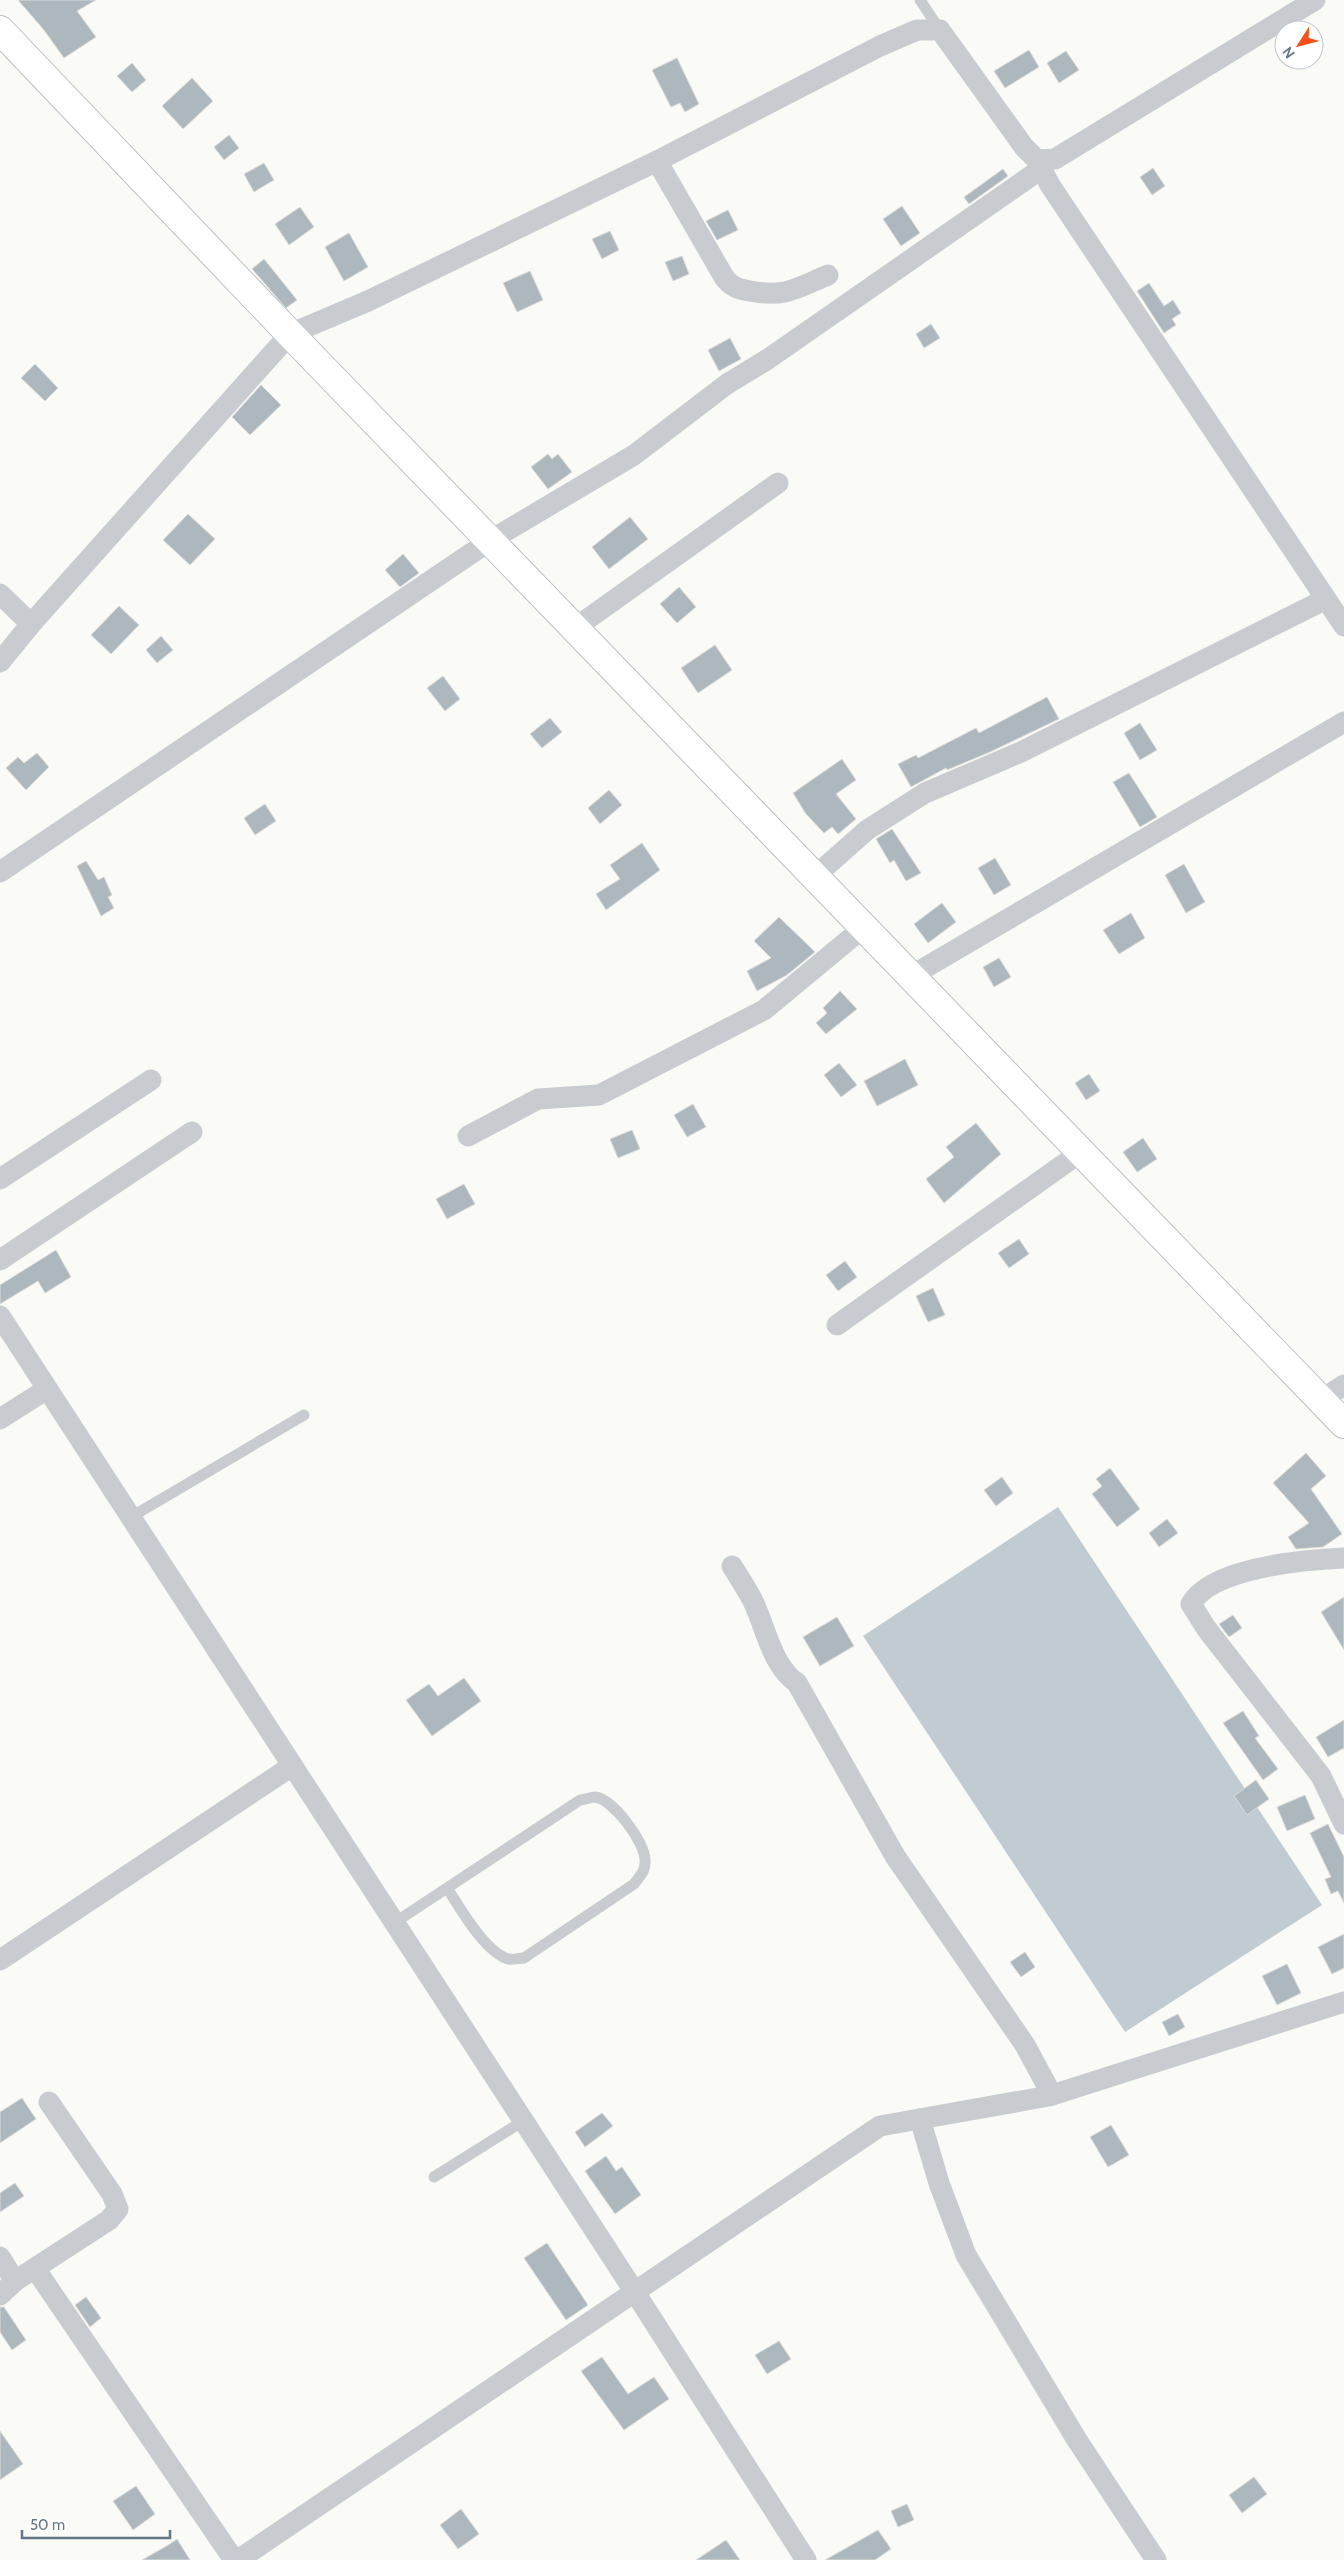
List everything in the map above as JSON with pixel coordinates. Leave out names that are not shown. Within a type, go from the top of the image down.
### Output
[{"type":"street","points":[[0,872],[491,540],[634,455],[727,384],[742,377],[1043,172],[1055,159],[1316,0]]},
{"type":"street","points":[[0,30],[290,334],[1344,1424]]},
{"type":"street","points":[[0,662],[31,624],[290,334],[368,301],[658,161],[880,46],[917,30],[940,30],[1043,172],[1313,606],[1344,626]]},
{"type":"street","points":[[658,161],[724,277],[734,288],[769,295],[785,294],[828,275]]},
{"type":"street","points":[[576,628],[778,483]]},
{"type":"street","points":[[0,594],[31,624]]},
{"type":"street","points":[[814,876],[867,830],[925,794],[1021,752],[1313,606]]},
{"type":"street","points":[[911,976],[1344,722]]},
{"type":"street","points":[[468,1136],[538,1100],[599,1094],[764,1010],[863,928]]},
{"type":"street","points":[[0,1179],[151,1080]]},
{"type":"street","points":[[0,1260],[192,1132]]},
{"type":"street","points":[[836,1325],[1080,1152]]},
{"type":"street","points":[[0,1316],[523,2120],[806,2560]]},
{"type":"street","points":[[1321,1400],[1344,1385]]},
{"type":"street","points":[[0,1419],[47,1389]]},
{"type":"street","points":[[1344,1558],[1305,1561],[1234,1574],[1197,1593],[1191,1604],[1206,1628],[1320,1776],[1344,1824]]},
{"type":"street","points":[[732,1566],[752,1599],[777,1661],[786,1676],[797,1683],[895,1856],[1025,2045],[1052,2095]]},
{"type":"street","points":[[0,1960],[292,1766]]},
{"type":"street","points":[[238,2560],[639,2300],[880,2126],[1052,2095],[1344,2002]]},
{"type":"street","points":[[0,2295],[15,2281],[36,2270],[109,2220],[118,2209],[112,2194],[49,2102]]},
{"type":"street","points":[[920,2119],[939,2183],[966,2255],[1077,2440],[1156,2560]]},
{"type":"street","points":[[0,2257],[15,2281]]},
{"type":"street","points":[[36,2270],[234,2560]]},
{"type":"lane","points":[[920,0],[940,30]]},
{"type":"lane","points":[[131,1517],[304,1415]]},
{"type":"lane","points":[[394,1923],[580,1800],[595,1798],[608,1803],[624,1819],[638,1839],[646,1857],[644,1871],[634,1884],[524,1958],[510,1959],[496,1953],[485,1943],[447,1888]]},
{"type":"lane","points":[[434,2177],[523,2120]]},
{"type":"shaded area","points":[[1058,1507],[1322,1905],[1125,2032],[863,1636]]},
{"type":"building","points":[[18,0],[96,0],[77,11],[96,37],[64,58],[44,30]]},
{"type":"building","points":[[1029,50],[1039,67],[1005,88],[994,71]]},
{"type":"building","points":[[1066,51],[1079,70],[1059,83],[1047,63]]},
{"type":"building","points":[[677,58],[699,104],[685,112],[680,103],[671,107],[652,70]]},
{"type":"building","points":[[132,63],[146,80],[132,92],[117,76]]},
{"type":"building","points":[[192,78],[213,101],[183,129],[162,106]]},
{"type":"building","points":[[229,135],[239,148],[224,160],[214,147]]},
{"type":"building","points":[[264,163],[274,180],[254,192],[244,174]]},
{"type":"building","points":[[1153,168],[1165,186],[1152,195],[1140,177]]},
{"type":"building","points":[[1003,169],[1008,176],[969,204],[964,197]]},
{"type":"building","points":[[902,206],[920,233],[901,246],[883,219]]},
{"type":"building","points":[[300,207],[314,227],[289,245],[275,224]]},
{"type":"building","points":[[728,210],[738,230],[717,240],[706,221]]},
{"type":"building","points":[[610,231],[619,250],[602,259],[592,239]]},
{"type":"building","points":[[349,233],[368,267],[344,281],[325,247]]},
{"type":"building","points":[[682,256],[689,274],[673,281],[665,262]]},
{"type":"building","points":[[264,259],[297,300],[286,308],[252,269]]},
{"type":"building","points":[[530,271],[543,300],[517,312],[503,283]]},
{"type":"building","points":[[1149,283],[1164,306],[1173,300],[1181,313],[1172,319],[1176,325],[1164,333],[1137,291]]},
{"type":"building","points":[[931,324],[940,338],[924,348],[916,334]]},
{"type":"building","points":[[730,338],[741,359],[719,371],[708,350]]},
{"type":"building","points":[[35,364],[58,388],[45,401],[21,378]]},
{"type":"building","points":[[261,385],[281,405],[250,435],[232,417]]},
{"type":"building","points":[[548,454],[552,459],[558,454],[572,472],[548,489],[531,467]]},
{"type":"building","points":[[188,514],[215,539],[190,565],[163,540]]},
{"type":"building","points":[[630,517],[648,539],[609,569],[592,547]]},
{"type":"building","points":[[403,554],[419,573],[400,587],[385,570]]},
{"type":"building","points":[[679,587],[696,607],[677,623],[660,604]]},
{"type":"building","points":[[119,606],[139,625],[111,654],[91,635]]},
{"type":"building","points":[[161,636],[173,650],[157,663],[146,650]]},
{"type":"building","points":[[715,645],[732,670],[698,693],[681,668]]},
{"type":"building","points":[[443,676],[460,699],[445,711],[427,688]]},
{"type":"building","points":[[1047,697],[1059,719],[990,752],[947,770],[946,768],[911,787],[898,764],[916,755],[918,758],[976,728],[979,733]]},
{"type":"building","points":[[550,718],[562,732],[542,748],[530,734]]},
{"type":"building","points":[[1140,723],[1157,750],[1140,760],[1124,733]]},
{"type":"building","points":[[37,753],[49,767],[26,790],[6,768],[18,757],[24,763]]},
{"type":"building","points":[[842,759],[856,780],[836,794],[856,819],[838,834],[832,827],[824,833],[806,814],[793,793]]},
{"type":"building","points":[[1129,773],[1157,817],[1140,827],[1113,782]]},
{"type":"building","points":[[609,790],[622,805],[600,824],[588,808]]},
{"type":"building","points":[[265,804],[276,821],[255,835],[244,818]]},
{"type":"building","points":[[892,829],[921,873],[906,881],[894,860],[890,863],[876,839]]},
{"type":"building","points":[[642,843],[660,870],[606,910],[596,894],[620,879],[610,865]]},
{"type":"building","points":[[995,858],[1011,885],[994,895],[978,868]]},
{"type":"building","points":[[86,861],[98,880],[104,877],[112,895],[108,897],[114,908],[101,916],[77,866]]},
{"type":"building","points":[[1184,864],[1205,902],[1186,913],[1165,875]]},
{"type":"building","points":[[942,903],[956,922],[928,943],[914,924]]},
{"type":"building","points":[[1131,913],[1145,938],[1119,954],[1103,930]]},
{"type":"building","points":[[779,917],[815,952],[787,975],[757,991],[747,971],[771,958],[754,941]]},
{"type":"building","points":[[999,958],[1011,977],[994,987],[983,967]]},
{"type":"building","points":[[840,991],[857,1009],[826,1034],[816,1023],[827,1013],[823,1008]]},
{"type":"building","points":[[905,1059],[918,1085],[877,1106],[864,1081]]},
{"type":"building","points":[[839,1063],[857,1085],[841,1097],[824,1075]]},
{"type":"building","points":[[1089,1074],[1100,1091],[1086,1100],[1075,1083]]},
{"type":"building","points":[[693,1104],[706,1127],[687,1137],[674,1115]]},
{"type":"building","points":[[976,1123],[1001,1154],[944,1203],[926,1179],[954,1157],[946,1147]]},
{"type":"building","points":[[632,1130],[640,1149],[618,1158],[610,1139]]},
{"type":"building","points":[[1143,1138],[1157,1159],[1137,1172],[1123,1152]]},
{"type":"building","points":[[464,1184],[475,1204],[447,1219],[436,1199]]},
{"type":"building","points":[[1019,1239],[1029,1254],[1009,1268],[998,1253]]},
{"type":"building","points":[[56,1250],[71,1277],[45,1293],[38,1281],[0,1304],[0,1285]]},
{"type":"building","points":[[845,1261],[857,1277],[838,1291],[826,1275]]},
{"type":"building","points":[[933,1288],[945,1315],[928,1322],[916,1296]]},
{"type":"building","points":[[1306,1453],[1326,1476],[1311,1489],[1342,1534],[1323,1547],[1296,1549],[1288,1537],[1309,1523],[1273,1483]]},
{"type":"building","points":[[1110,1468],[1140,1509],[1117,1527],[1092,1494],[1102,1486],[1096,1479]]},
{"type":"building","points":[[1002,1477],[1013,1493],[996,1506],[984,1490]]},
{"type":"building","points":[[1167,1519],[1178,1533],[1159,1547],[1149,1533]]},
{"type":"building","points":[[1344,1597],[1344,1650],[1321,1612]]},
{"type":"building","points":[[1233,1615],[1242,1628],[1229,1637],[1219,1624]]},
{"type":"building","points":[[837,1617],[854,1646],[820,1666],[803,1637]]},
{"type":"building","points":[[464,1678],[481,1701],[432,1736],[406,1700],[429,1684],[438,1696]]},
{"type":"building","points":[[1243,1711],[1259,1736],[1255,1738],[1278,1769],[1263,1780],[1223,1723]]},
{"type":"building","points":[[1344,1720],[1344,1748],[1328,1757],[1316,1737]]},
{"type":"building","points":[[1256,1780],[1269,1799],[1247,1815],[1234,1796]]},
{"type":"building","points":[[1305,1795],[1315,1819],[1287,1831],[1277,1807]]},
{"type":"building","points":[[1328,1824],[1344,1857],[1344,1903],[1338,1891],[1331,1894],[1325,1879],[1331,1877],[1310,1833]]},
{"type":"building","points":[[1344,1934],[1344,1968],[1332,1974],[1318,1947]]},
{"type":"building","points":[[1025,1952],[1035,1967],[1021,1977],[1010,1962]]},
{"type":"building","points":[[1287,1964],[1301,1993],[1277,2005],[1262,1976]]},
{"type":"building","points":[[1178,2014],[1185,2027],[1169,2036],[1162,2022]]},
{"type":"building","points":[[22,2098],[36,2119],[0,2143],[0,2112]]},
{"type":"building","points":[[602,2113],[613,2126],[585,2147],[575,2132]]},
{"type":"building","points":[[1111,2125],[1129,2155],[1108,2167],[1090,2137]]},
{"type":"building","points":[[606,2156],[616,2171],[622,2167],[641,2195],[615,2214],[585,2171]]},
{"type":"building","points":[[15,2183],[24,2196],[0,2212],[0,2193]]},
{"type":"building","points":[[547,2243],[588,2305],[566,2320],[524,2258]]},
{"type":"building","points":[[86,2297],[101,2318],[90,2327],[75,2305]]},
{"type":"building","points":[[0,2307],[4,2307],[26,2340],[12,2350],[0,2332]]},
{"type":"building","points":[[779,2341],[791,2359],[767,2374],[755,2355]]},
{"type":"building","points":[[602,2357],[628,2394],[654,2377],[669,2399],[624,2430],[581,2371]]},
{"type":"building","points":[[0,2431],[23,2464],[0,2480]]},
{"type":"building","points":[[1254,2477],[1267,2494],[1242,2513],[1229,2495]]},
{"type":"building","points":[[136,2486],[155,2514],[133,2530],[113,2501]]},
{"type":"building","points":[[907,2504],[914,2520],[898,2527],[891,2511]]},
{"type":"building","points":[[461,2509],[479,2534],[458,2549],[440,2525]]},
{"type":"building","points":[[878,2530],[891,2549],[875,2560],[825,2560]]},
{"type":"building","points":[[177,2539],[190,2560],[142,2560],[170,2544]]},
{"type":"building","points":[[726,2540],[740,2560],[696,2560]]}]
